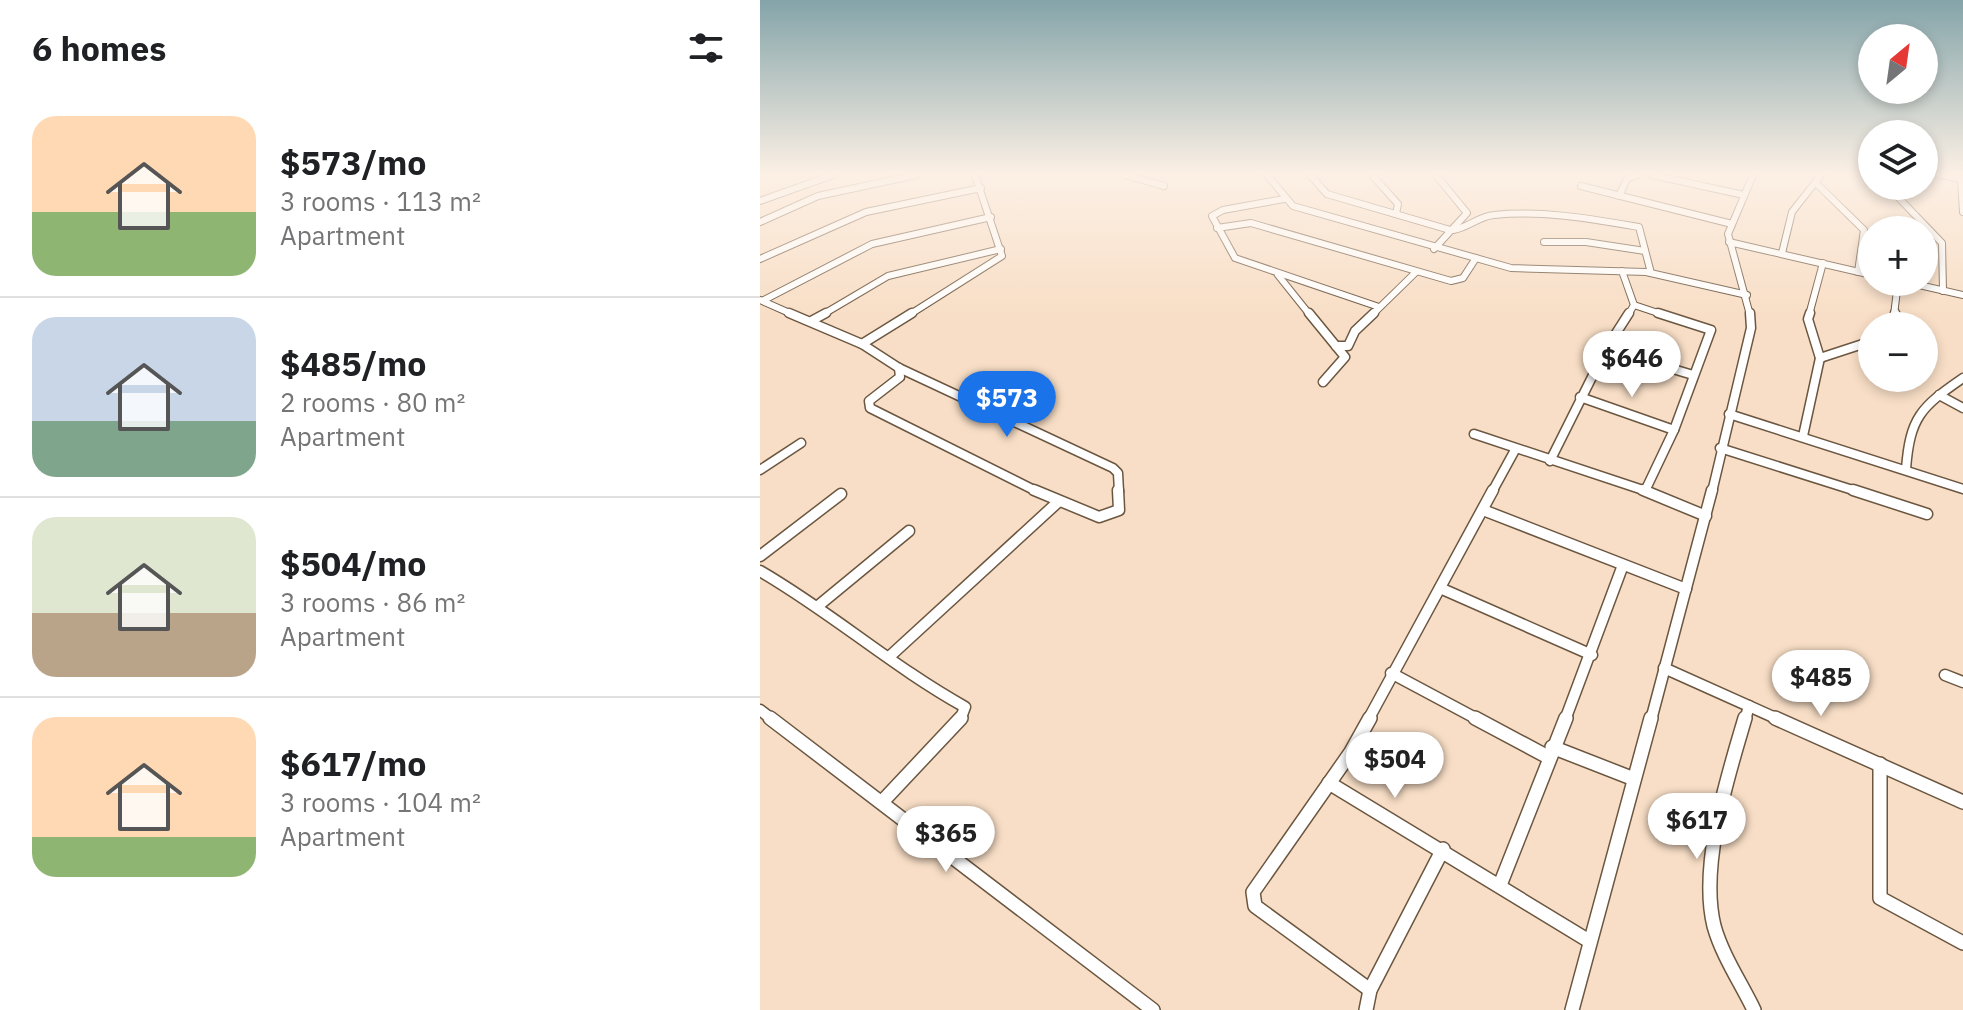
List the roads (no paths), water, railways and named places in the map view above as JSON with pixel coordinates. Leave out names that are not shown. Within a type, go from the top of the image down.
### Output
[{"type":"street","points":[[760,259],[843,222]]},
{"type":"street","points":[[762,300],[872,244],[968,222]]},
{"type":"street","points":[[862,344],[1000,259],[1001,249],[993,222]]},
{"type":"street","points":[[1214,222],[1236,259],[1379,307]]},
{"type":"street","points":[[1346,222],[1434,249],[1527,271],[1651,273],[1747,295]]},
{"type":"street","points":[[1424,222],[1452,230],[1462,230],[1472,222]]},
{"type":"street","points":[[1434,249],[1458,222]]},
{"type":"street","points":[[1615,222],[1639,227],[1651,273]]},
{"type":"street","points":[[1572,1010],[1706,516],[1751,328],[1747,295],[1729,242],[1732,224],[1724,222]]},
{"type":"street","points":[[1782,253],[1790,222]]},
{"type":"street","points":[[1922,222],[1942,243],[1943,291]]},
{"type":"street","points":[[1217,228],[1251,223],[1416,272],[1460,280],[1476,258]]},
{"type":"street","points":[[1544,242],[1586,242],[1645,251]]},
{"type":"street","points":[[1729,242],[1858,272]]},
{"type":"street","points":[[813,320],[888,276],[1001,249]]},
{"type":"street","points":[[1803,436],[1820,358],[1808,319],[1823,263]]},
{"type":"street","points":[[1622,271],[1634,305]]},
{"type":"street","points":[[1336,346],[1348,346],[1355,331],[1416,272]]},
{"type":"street","points":[[1277,274],[1345,360],[1323,382]]},
{"type":"street","points":[[1938,290],[1963,295]]},
{"type":"street","points":[[762,300],[813,320],[862,344],[899,368],[1118,473],[1121,506],[1113,515],[1099,517],[1058,502],[870,408],[872,398],[900,377],[899,368]]},
{"type":"street","points":[[1550,461],[1580,397],[1634,305]]},
{"type":"street","points":[[1634,305],[1711,329],[1674,430],[1645,491]]},
{"type":"street","points":[[1820,358],[1858,346]]},
{"type":"street","points":[[1606,349],[1693,375]]},
{"type":"street","points":[[1906,469],[1914,419],[1920,407],[1963,378]]},
{"type":"street","points":[[1939,395],[1963,408]]},
{"type":"street","points":[[1580,397],[1674,430]]},
{"type":"street","points":[[1729,414],[1963,489]]},
{"type":"street","points":[[1474,434],[1645,491],[1706,516]]},
{"type":"street","points":[[760,470],[801,443]]},
{"type":"street","points":[[1720,448],[1927,514]]},
{"type":"street","points":[[1370,990],[1255,906],[1252,898],[1256,886],[1356,743],[1391,673],[1515,450]]},
{"type":"street","points":[[761,557],[841,494]]},
{"type":"street","points":[[889,657],[1058,502]]},
{"type":"street","points":[[1483,510],[1686,589]]},
{"type":"street","points":[[818,606],[909,531]]},
{"type":"street","points":[[1500,885],[1550,752],[1592,655],[1623,565]]},
{"type":"street","points":[[760,571],[818,606],[966,710],[882,802]]},
{"type":"street","points":[[1440,588],[1592,655]]},
{"type":"street","points":[[1664,668],[1963,802]]},
{"type":"street","points":[[1391,673],[1550,752],[1634,779]]},
{"type":"street","points":[[1945,675],[1963,682]]},
{"type":"street","points":[[1749,706],[1725,798],[1711,896],[1714,925],[1754,1010]]},
{"type":"street","points":[[760,710],[1153,1010]]},
{"type":"street","points":[[1880,764],[1880,898],[1963,943]]},
{"type":"street","points":[[1329,783],[1443,849],[1589,941]]},
{"type":"street","points":[[1366,1010],[1370,990],[1443,849]]}]
